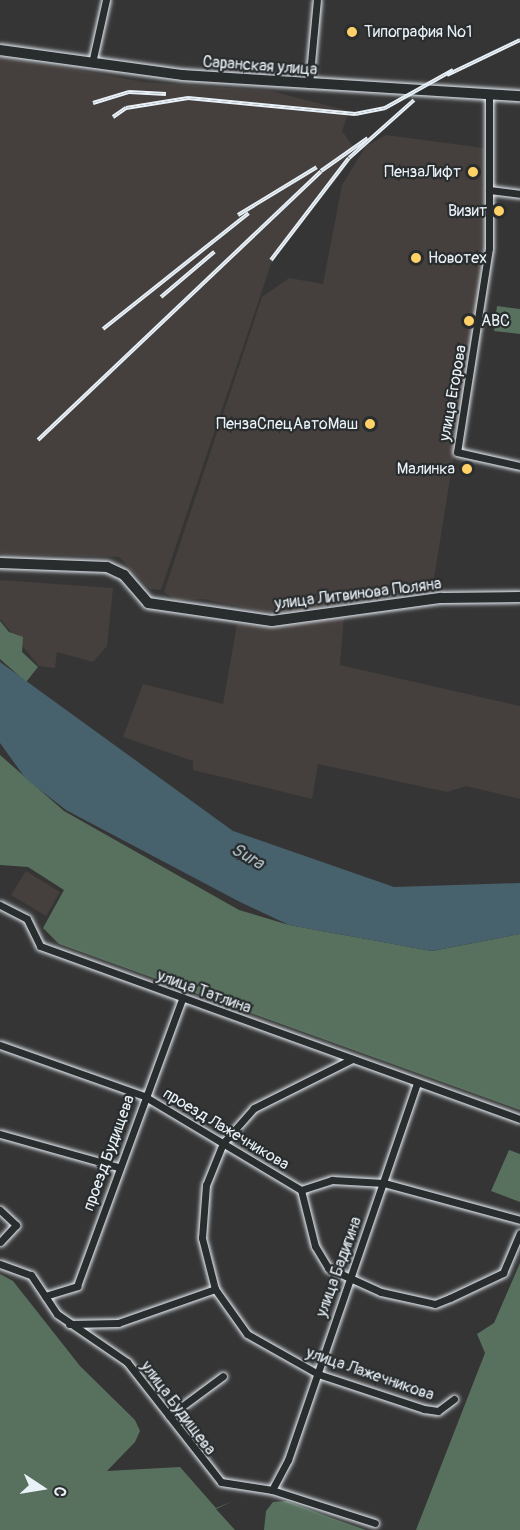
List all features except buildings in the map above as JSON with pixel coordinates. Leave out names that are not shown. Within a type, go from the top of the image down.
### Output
[{"type":"main road","name":"Саранская улица","points":[[0,50],[92,63],[309,84],[520,96]]},
{"type":"main road","name":"улица Литвинова Поляна","points":[[0,563],[107,567],[124,575],[148,603],[272,621],[441,598],[520,597]]},
{"type":"street","points":[[92,63],[106,0]]},
{"type":"street","points":[[309,84],[317,0]]},
{"type":"street","name":"улица Егорова","points":[[489,94],[489,248],[456,452],[520,466]]},
{"type":"street","points":[[489,190],[520,194]]},
{"type":"street","name":"улица Татлина","points":[[0,905],[27,918],[40,946],[520,1119]]},
{"type":"street","name":"проезд Будищева","points":[[45,1296],[77,1286],[118,1167],[182,999]]},
{"type":"street","name":"проезд Лажечникова","points":[[0,1045],[144,1096],[301,1190],[315,1246],[327,1268],[399,1298],[435,1304],[503,1273],[520,1233]]},
{"type":"street","name":"улица Лажечникова","points":[[352,1059],[254,1108],[223,1143],[206,1185],[202,1238],[215,1289],[247,1334],[318,1374],[424,1409],[438,1411],[454,1399]]},
{"type":"street","name":"улица Бадигина","points":[[272,1490],[288,1460],[318,1374],[347,1275],[384,1184],[417,1083]]},
{"type":"street","points":[[0,1134],[118,1167]]},
{"type":"street","name":"проезд Лажечникова","points":[[301,1190],[332,1180],[384,1184],[520,1220]]},
{"type":"street","points":[[0,1210],[16,1225],[0,1242]]},
{"type":"street","name":"улица Будищева","points":[[0,1264],[31,1275],[45,1296],[69,1324],[127,1362],[221,1482],[272,1490],[375,1523]]},
{"type":"street","points":[[69,1324],[118,1323],[215,1289]]},
{"type":"street","points":[[169,1416],[223,1376]]},
{"type":"shaded area","points":[[0,56],[143,82],[271,91],[349,111],[342,131],[357,152],[271,264],[161,590],[150,589],[119,557],[0,554]]},
{"type":"shaded area","points":[[386,135],[484,148],[487,251],[434,578],[414,593],[277,614],[203,599],[175,600],[164,592],[262,297],[289,278],[323,284],[342,185],[366,146]]},
{"type":"shaded area","points":[[0,580],[113,588],[107,646],[93,662],[57,652],[55,668],[39,666],[0,619]]},
{"type":"shaded area","points":[[344,617],[340,665],[520,706],[520,799],[466,786],[447,792],[318,764],[312,799],[193,770],[193,761],[123,737],[143,684],[223,704],[237,624],[272,628]]},
{"type":"shaded area","points":[[26,871],[60,892],[46,916],[11,895]]},
{"type":"green space","points":[[497,306],[520,309],[520,334],[494,331]]},
{"type":"green space","points":[[0,621],[9,632],[23,637],[22,652],[38,667],[26,682],[0,659]]},
{"type":"green space","points":[[0,755],[64,811],[239,910],[289,925],[432,951],[520,934],[520,1110],[59,944],[43,928],[64,890],[28,867],[0,865]]},
{"type":"green space","points":[[509,1150],[520,1154],[520,1202],[491,1191]]},
{"type":"green space","points":[[520,1263],[520,1530],[416,1530],[485,1353],[477,1334],[494,1323]]},
{"type":"green space","points":[[0,1274],[13,1281],[80,1366],[135,1420],[140,1431],[135,1442],[107,1471],[180,1467],[216,1508],[233,1501],[216,1509],[235,1530],[0,1530]]},
{"type":"green space","points":[[287,1501],[366,1530],[264,1530],[266,1511],[273,1502]]},
{"type":"water","name":"Sura","points":[[0,662],[233,831],[394,887],[520,883],[520,934],[432,951],[289,925],[240,902],[66,810],[26,779],[0,743]]},
{"type":"railway","points":[[447,75],[520,40]]},
{"type":"railway","points":[[113,117],[126,108],[188,98],[355,114],[385,108],[453,70]]},
{"type":"railway","points":[[93,103],[129,92],[166,94]]},
{"type":"railway","points":[[271,260],[349,158],[414,100]]},
{"type":"railway","points":[[38,440],[321,171],[368,138]]},
{"type":"railway","points":[[238,215],[317,167]]},
{"type":"railway","points":[[103,329],[249,213]]},
{"type":"railway","points":[[161,297],[214,252]]},
{"type":"place","name":"Типография №1","points":[[352,32]]},
{"type":"place","name":"ПензаЛифт","points":[[473,172]]},
{"type":"place","name":"Визит","points":[[499,211]]},
{"type":"place","name":"Новотех","points":[[416,258]]},
{"type":"place","name":"ABC","points":[[469,321]]},
{"type":"place","name":"ПензаСпецАвтоМаш","points":[[370,424]]},
{"type":"place","name":"Малинка","points":[[467,469]]}]
